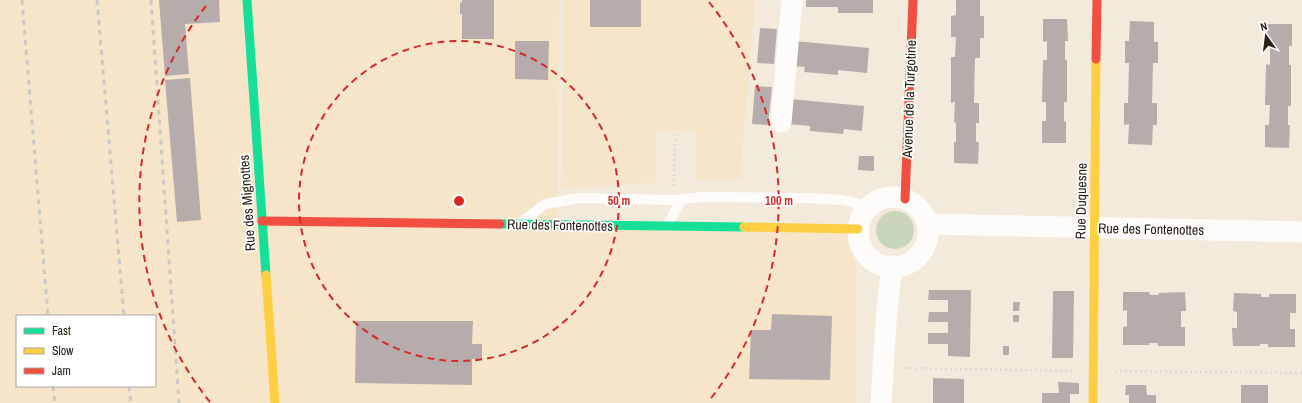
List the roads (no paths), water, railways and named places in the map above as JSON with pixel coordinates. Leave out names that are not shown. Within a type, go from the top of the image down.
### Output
[{"type":"street","name":"Rue des Mignottes","points":[[247,0],[275,403]]},
{"type":"street","points":[[781,122],[792,0]]},
{"type":"street","name":"Avenue de la Turgotine","points":[[905,198],[913,0]]},
{"type":"street","name":"Rue Duquesne","points":[[1093,403],[1097,0]]},
{"type":"street","points":[[889,196],[905,198],[916,205],[924,214],[928,224],[928,239],[921,253],[914,260],[904,265],[892,266],[880,264],[869,258],[862,249],[858,229],[861,218],[869,206],[879,200],[889,196]]},
{"type":"street","name":"Rue des Fontenottes","points":[[262,221],[858,229]]},
{"type":"street","name":"Rue des Fontenottes","points":[[928,224],[1302,232]]},
{"type":"street","points":[[881,403],[886,320],[892,266]]},
{"type":"lane","points":[[518,225],[545,204],[580,198],[677,200],[701,196],[806,198],[843,200],[869,206]]},
{"type":"lane","points":[[667,226],[677,200]]},
{"type":"railway","points":[[22,0],[48,315]]},
{"type":"railway","points":[[97,0],[124,315]]},
{"type":"railway","points":[[151,0],[179,403]]},
{"type":"railway","points":[[53,387],[55,403]]},
{"type":"railway","points":[[129,387],[131,403]]}]
